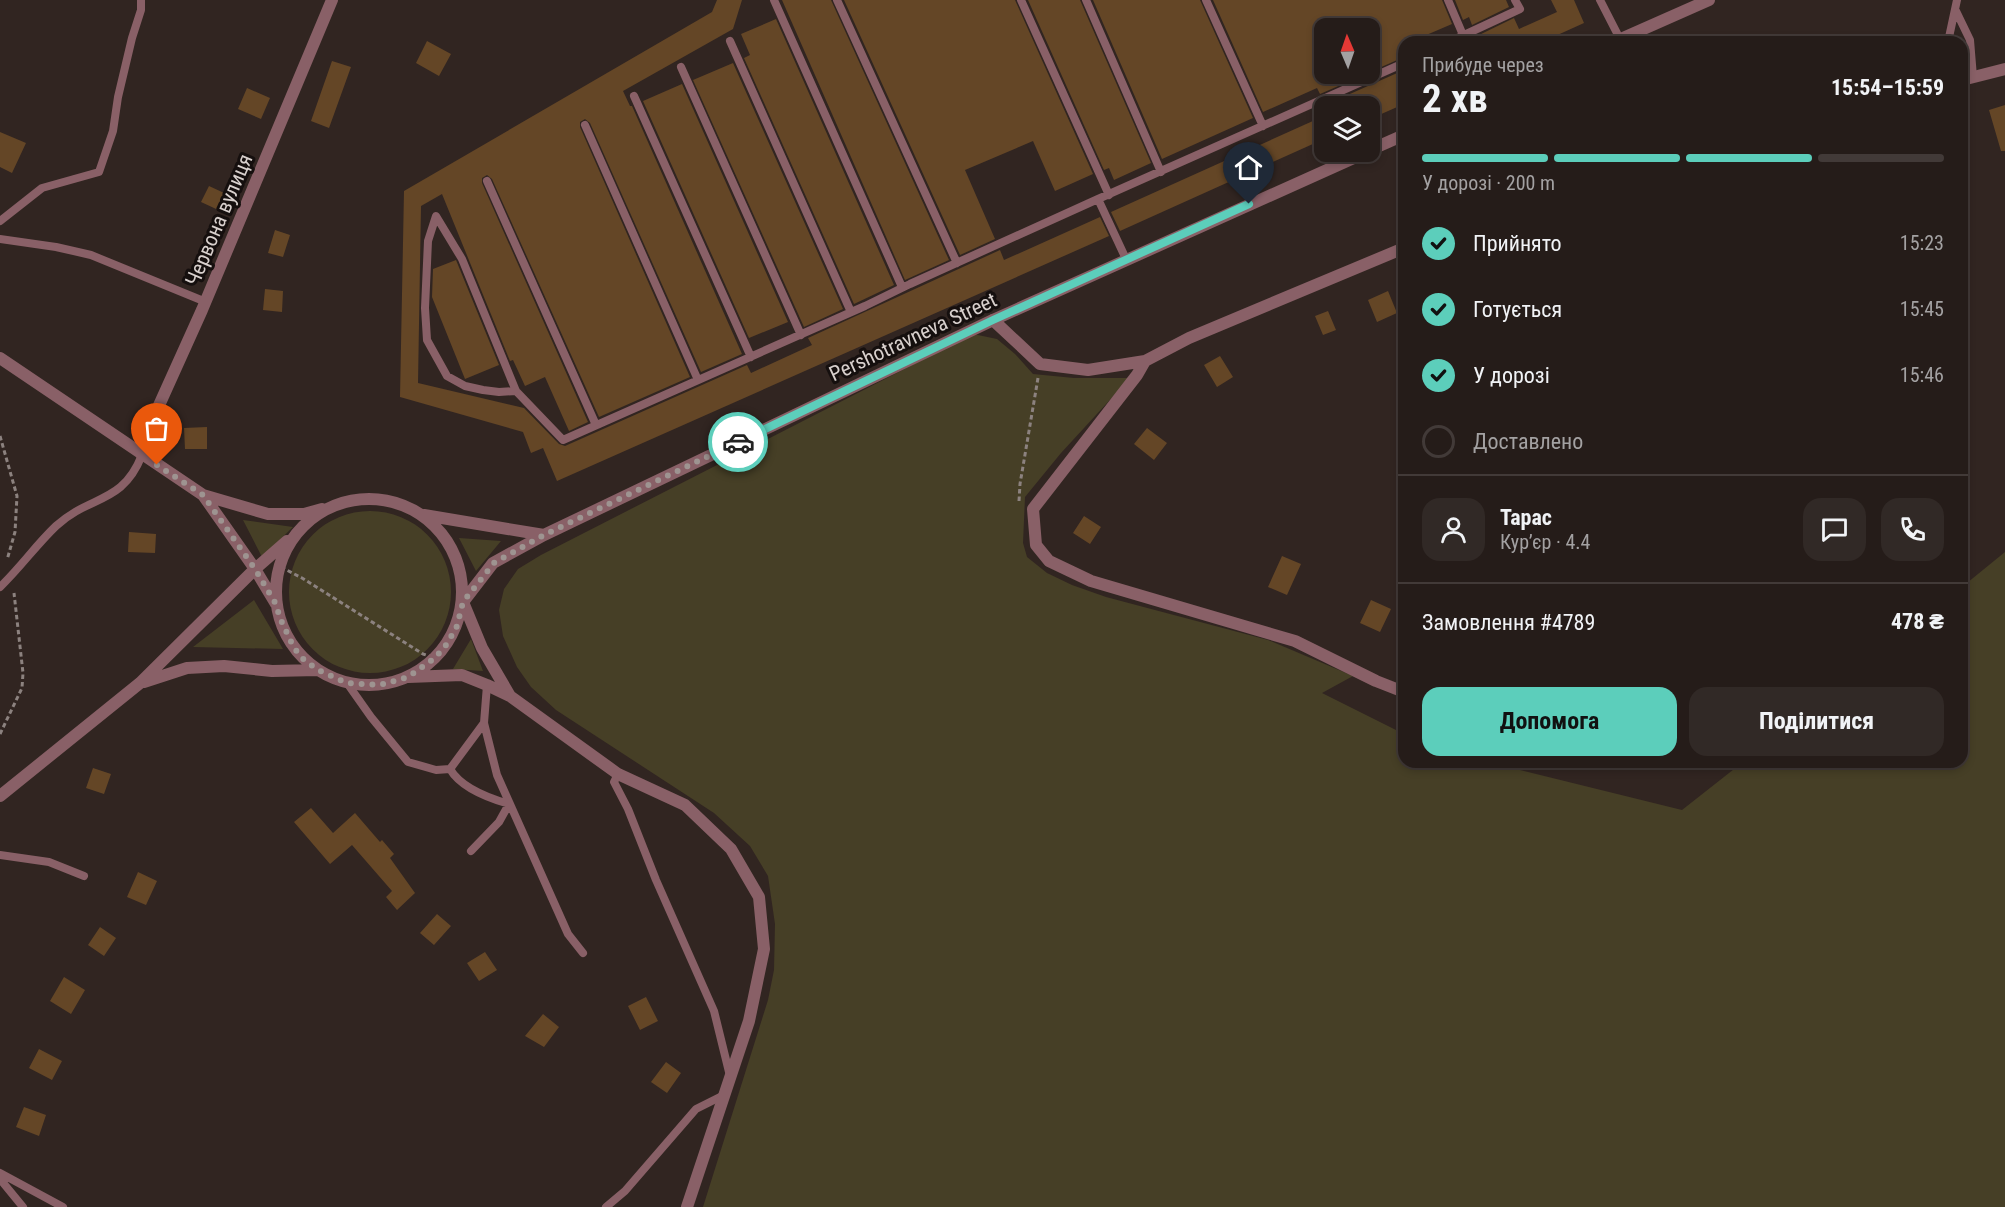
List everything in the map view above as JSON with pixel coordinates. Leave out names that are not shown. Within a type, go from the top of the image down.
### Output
[{"type":"street","name":"Червона вулиця","points":[[142,455],[147,432],[206,302],[332,0]]},
{"type":"street","points":[[1632,36],[1709,0]]},
{"type":"street","points":[[1968,78],[2005,69]]},
{"type":"street","name":"Pershotravneva Street","points":[[1380,146],[1398,138]]},
{"type":"street","name":"Pershotravneva Street","points":[[463,602],[494,563],[544,535],[993,320],[1344,162]]},
{"type":"street","points":[[993,320],[1040,364],[1088,370],[1145,360],[1189,338],[1398,251]]},
{"type":"street","points":[[0,358],[203,495],[268,514],[304,514],[360,499],[384,499],[424,515],[452,548],[463,581],[463,602],[457,626],[447,644],[435,658],[408,677]]},
{"type":"street","points":[[1145,360],[1137,375],[1033,509],[1036,545],[1049,561],[1091,580],[1295,641],[1398,690]]},
{"type":"street","points":[[203,495],[255,569],[277,606]]},
{"type":"street","points":[[0,796],[140,683],[255,569],[328,508]]},
{"type":"street","points":[[424,515],[544,535]]},
{"type":"street","points":[[299,530],[282,557],[276,584],[279,616],[294,648],[304,660],[318,670],[347,683],[380,685],[408,677],[462,675],[510,696],[618,774],[685,805],[731,849],[759,897],[764,949],[749,1021],[687,1207]]},
{"type":"street","points":[[463,602],[482,648],[510,696]]},
{"type":"street","points":[[140,683],[187,668],[224,666],[272,671],[318,670]]},
{"type":"lane","points":[[0,221],[42,188],[99,172],[113,130],[118,97],[141,10],[141,0]]},
{"type":"lane","points":[[774,0],[902,288]]},
{"type":"lane","points":[[837,0],[957,262]]},
{"type":"lane","points":[[1021,0],[1109,195]]},
{"type":"lane","points":[[1086,0],[1161,172]]},
{"type":"lane","points":[[1206,0],[1263,126]]},
{"type":"lane","points":[[1448,0],[1463,35],[1520,9],[1515,0]]},
{"type":"lane","points":[[1600,0],[1622,36]]},
{"type":"lane","points":[[1950,36],[1957,0]]},
{"type":"lane","points":[[1956,11],[1970,40],[1968,78]]},
{"type":"lane","points":[[730,40],[851,312]]},
{"type":"lane","points":[[516,391],[499,392],[474,388],[465,386],[447,376],[427,340],[425,308],[428,241],[436,216],[462,259],[516,391],[563,440],[1398,66]]},
{"type":"lane","points":[[681,67],[801,335]]},
{"type":"lane","points":[[634,96],[751,357]]},
{"type":"lane","points":[[585,125],[698,380]]},
{"type":"lane","points":[[487,181],[596,425]]},
{"type":"lane","points":[[1098,200],[1126,260]]},
{"type":"lane","points":[[0,239],[56,247],[90,255],[206,302]]},
{"type":"lane","points":[[0,587],[57,525],[78,509],[115,493],[136,470],[142,455]]},
{"type":"lane","points":[[347,683],[370,717],[408,762],[436,770],[450,769],[484,723]]},
{"type":"lane","points":[[487,685],[484,723],[494,764],[568,934],[583,953]]},
{"type":"lane","points":[[450,769],[457,781],[495,800],[510,804]]},
{"type":"lane","points":[[618,774],[614,782],[714,1011],[730,1076]]},
{"type":"lane","points":[[471,851],[499,822],[510,804]]},
{"type":"lane","points":[[0,855],[49,862],[84,876]]},
{"type":"lane","points":[[606,1207],[625,1191],[696,1109],[724,1095]]},
{"type":"lane","points":[[0,1173],[63,1207]]},
{"type":"lane","points":[[0,1179],[23,1207]]},
{"type":"path","points":[[1019,507],[1020,484],[1040,364]]},
{"type":"path","points":[[279,566],[423,654],[435,658]]},
{"type":"shaded area","points":[[973,334],[997,339],[1033,374],[1074,378],[1130,378],[1061,453],[1025,497],[1023,543],[1027,557],[1047,573],[1106,597],[1268,640],[1353,676],[1322,693],[1398,731],[1398,768],[1512,768],[1682,810],[1735,768],[1968,768],[1968,582],[2005,552],[2005,1207],[703,1207],[768,1000],[774,970],[775,924],[768,876],[750,846],[714,813],[556,710],[531,687],[517,667],[503,636],[499,610],[504,589],[518,569],[541,555]]},
{"type":"shaded area","points":[[370,511],[386,512],[401,517],[428,534],[445,561],[450,576],[450,608],[445,623],[428,650],[401,667],[386,672],[370,673],[354,672],[339,667],[312,650],[295,623],[290,608],[289,592],[290,576],[295,561],[312,534],[339,517],[354,512]]},
{"type":"shaded area","points":[[243,520],[293,527],[262,557]]},
{"type":"shaded area","points":[[459,538],[501,541],[476,571]]},
{"type":"shaded area","points":[[254,600],[283,649],[193,647]]},
{"type":"shaded area","points":[[471,639],[483,671],[453,669]]},
{"type":"building","points":[[717,0],[742,0],[733,29],[623,91],[632,106],[742,354],[701,372],[590,123],[585,119],[580,122],[580,127],[690,377],[599,417],[492,179],[487,175],[482,178],[482,183],[588,422],[569,431],[545,377],[525,386],[513,360],[510,361],[442,194],[421,206],[418,383],[524,408],[559,444],[565,446],[747,365],[751,373],[812,345],[808,338],[1000,250],[1004,260],[1100,217],[1109,236],[557,481],[543,448],[531,453],[523,432],[400,397],[404,191],[712,12]]},
{"type":"building","points":[[782,0],[831,0],[949,260],[905,280]]},
{"type":"building","points":[[844,0],[1015,0],[1093,174],[1055,191],[1033,141],[965,170],[995,239],[960,255]]},
{"type":"building","points":[[1028,0],[1080,0],[1151,163],[1114,180],[1109,168],[1104,170]]},
{"type":"building","points":[[1093,0],[1200,0],[1253,118],[1162,159]]},
{"type":"building","points":[[1213,0],[1442,0],[1452,24],[1424,36],[1398,36],[1398,60],[1380,68],[1380,18],[1314,18],[1314,84],[1343,84],[1320,94],[1317,88],[1263,112]]},
{"type":"building","points":[[1455,0],[1506,0],[1509,7],[1472,25],[1469,17],[1463,20]]},
{"type":"building","points":[[1551,0],[1574,0],[1584,23],[1555,36],[1477,36],[1514,18],[1519,29],[1557,12]]},
{"type":"building","points":[[776,19],[894,285],[854,304],[744,58],[750,55],[741,34]]},
{"type":"building","points":[[427,41],[451,54],[439,76],[416,63]]},
{"type":"building","points":[[332,61],[351,67],[329,128],[311,121]]},
{"type":"building","points":[[733,63],[843,309],[804,327],[693,80]]},
{"type":"building","points":[[1398,73],[1398,107],[1380,115],[1380,96],[1345,96],[1372,84],[1380,84],[1380,81]]},
{"type":"building","points":[[682,84],[788,322],[749,338],[643,101]]},
{"type":"building","points":[[247,88],[270,98],[261,119],[238,109]]},
{"type":"building","points":[[2005,105],[2005,151],[2001,151],[1989,110]]},
{"type":"building","points":[[1314,121],[1314,144],[1120,231],[1111,212]]},
{"type":"building","points":[[0,132],[26,143],[12,173],[0,167]]},
{"type":"building","points":[[209,186],[235,198],[227,214],[201,202]]},
{"type":"building","points":[[275,230],[290,235],[283,257],[268,253]]},
{"type":"building","points":[[456,260],[499,365],[465,379],[432,297],[433,269]]},
{"type":"building","points":[[265,289],[283,291],[282,312],[263,310]]},
{"type":"building","points":[[1388,291],[1397,313],[1377,322],[1368,300]]},
{"type":"building","points":[[1328,311],[1336,330],[1323,335],[1315,316]]},
{"type":"building","points":[[1220,356],[1233,377],[1217,387],[1204,365]]},
{"type":"building","points":[[207,427],[207,449],[185,449],[184,428]]},
{"type":"building","points":[[1147,428],[1167,443],[1154,460],[1134,444]]},
{"type":"building","points":[[1084,516],[1101,527],[1090,544],[1073,533]]},
{"type":"building","points":[[129,532],[156,534],[155,553],[128,552]]},
{"type":"building","points":[[1282,556],[1301,564],[1287,595],[1268,587]]},
{"type":"building","points":[[1371,600],[1391,609],[1380,632],[1360,623]]},
{"type":"building","points":[[93,768],[111,774],[104,794],[86,788]]},
{"type":"building","points":[[311,808],[333,833],[355,813],[380,842],[382,840],[394,854],[390,858],[415,893],[397,910],[386,897],[392,891],[352,845],[330,864],[294,822]]},
{"type":"building","points":[[138,872],[157,881],[146,905],[127,897]]},
{"type":"building","points":[[437,914],[451,926],[434,945],[420,933]]},
{"type":"building","points":[[100,927],[116,938],[104,956],[88,945]]},
{"type":"building","points":[[485,952],[497,970],[479,981],[467,963]]},
{"type":"building","points":[[64,977],[85,990],[71,1014],[50,1001]]},
{"type":"building","points":[[646,997],[658,1021],[640,1030],[628,1006]]},
{"type":"building","points":[[543,1014],[559,1027],[544,1047],[525,1036]]},
{"type":"building","points":[[39,1049],[62,1061],[52,1080],[29,1068]]},
{"type":"building","points":[[666,1062],[681,1073],[667,1093],[651,1082]]},
{"type":"building","points":[[24,1107],[46,1115],[39,1136],[16,1127]]},
{"type":"way so far","points":[[157,465],[203,495],[255,569],[277,606],[279,616],[294,648],[304,660],[318,670],[347,683],[380,685],[408,677],[435,658],[447,644],[457,626],[463,602],[494,563],[544,535],[738,442]]},
{"type":"route","points":[[738,442],[993,320],[1249,204]]}]
